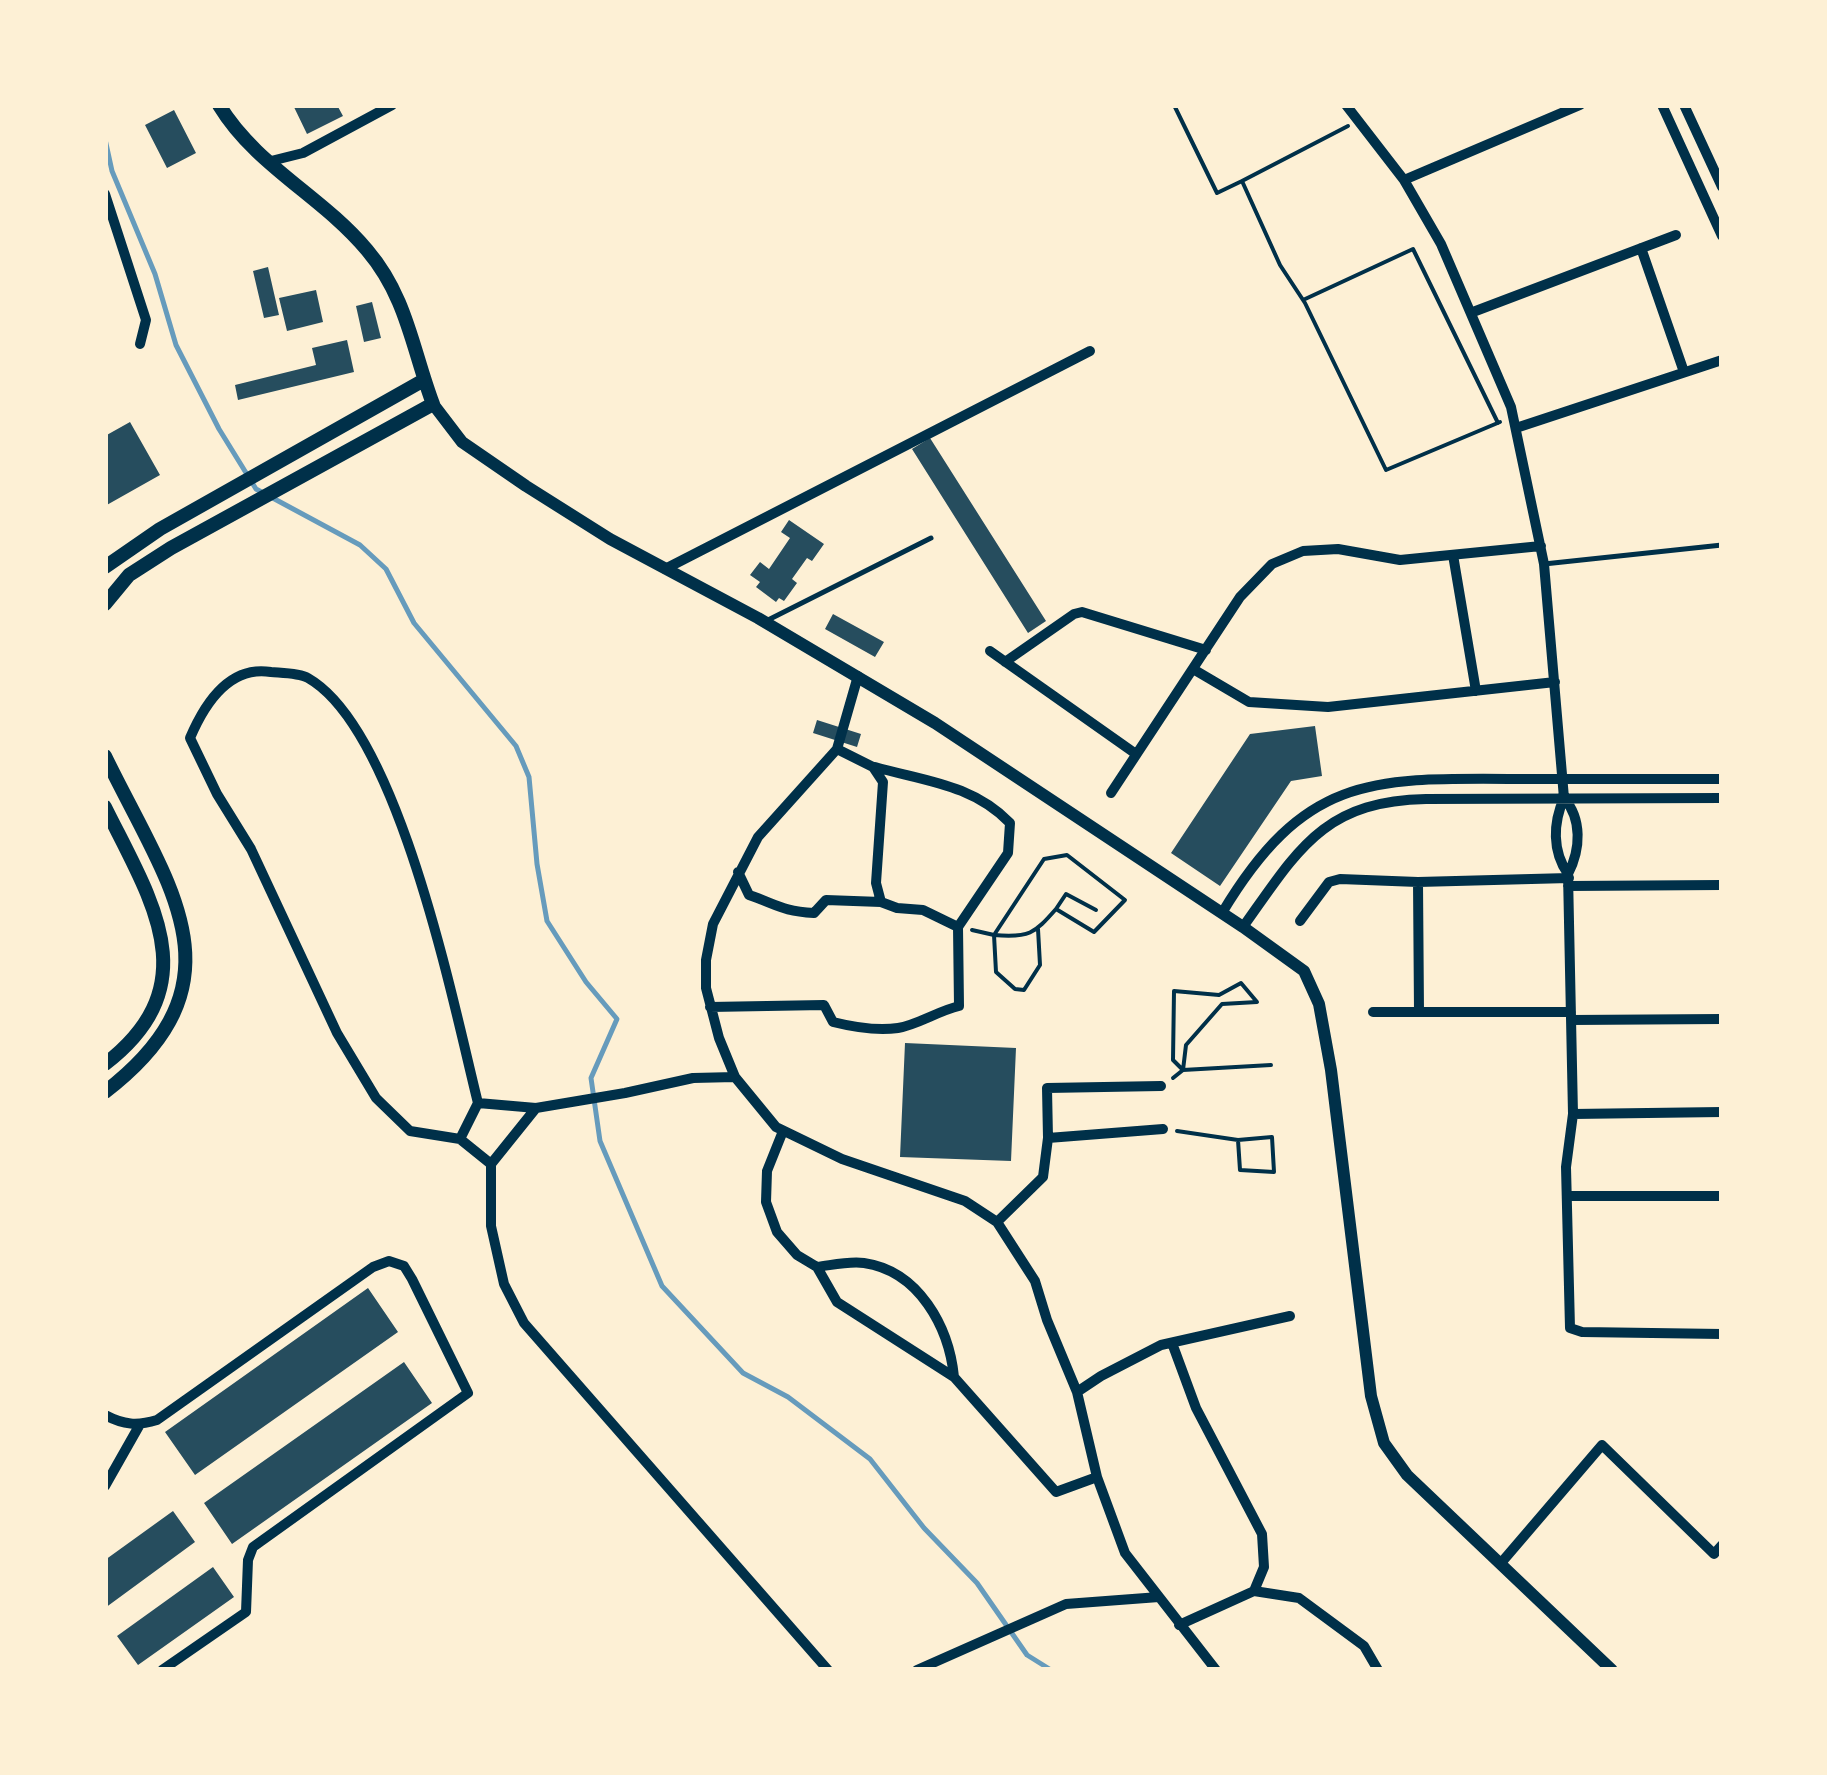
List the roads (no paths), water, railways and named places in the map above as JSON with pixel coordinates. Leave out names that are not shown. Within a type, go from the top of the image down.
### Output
[{"type":"main road","points":[[105,604],[136,570],[433,404],[406,313],[369,252],[315,198],[267,162],[219,105]]},
{"type":"main road","points":[[105,567],[192,510],[424,380]]},
{"type":"main road","points":[[105,756],[175,900],[187,950],[182,998],[171,1024],[147,1057],[105,1092]]},
{"type":"main road","points":[[105,807],[155,908],[164,952],[162,982],[151,1013],[130,1042],[105,1064]]},
{"type":"street","points":[[267,162],[303,153],[392,105]]},
{"type":"street","points":[[1346,105],[1404,180],[1442,244],[1473,312],[1515,422],[1541,546],[1564,798],[1557,814],[1556,833],[1568,879],[1572,1114],[1566,1196],[1570,1328],[1582,1332],[1722,1334]]},
{"type":"street","points":[[1662,105],[1722,236]]},
{"type":"street","points":[[1684,105],[1722,188]]},
{"type":"street","points":[[1404,180],[1574,106]]},
{"type":"street","points":[[105,194],[146,320],[140,344]]},
{"type":"street","points":[[1473,312],[1676,234]]},
{"type":"street","points":[[1641,248],[1684,372]]},
{"type":"street","points":[[666,569],[1090,351]]},
{"type":"street","points":[[1515,422],[1722,360]]},
{"type":"street","points":[[433,404],[454,434],[485,459],[610,539],[858,676],[1222,912],[1304,971],[1319,1004],[1331,1070],[1373,1410],[1384,1444],[1407,1475],[1612,1670]]},
{"type":"street","points":[[1111,793],[1240,597],[1272,564],[1296,552],[1338,549],[1400,560],[1541,546]]},
{"type":"street","points":[[1453,555],[1476,691]]},
{"type":"street","points":[[1005,662],[1082,612],[1206,650]]},
{"type":"street","points":[[990,651],[1136,754]]},
{"type":"street","points":[[1193,669],[1256,704],[1328,707],[1555,682]]},
{"type":"street","points":[[460,1139],[478,1103],[425,894],[378,763],[338,704],[306,677],[258,670],[227,683],[202,708],[190,738],[250,849],[338,1033],[376,1098],[410,1130],[460,1139],[491,1164]]},
{"type":"street","points":[[858,676],[838,749],[758,837],[713,924],[706,960],[710,1007],[735,1076],[776,1128],[842,1159],[965,1201],[997,1222],[1036,1281],[1077,1392],[1096,1477],[1125,1553],[1216,1670]]},
{"type":"street","points":[[710,1007],[824,1005],[833,1022],[900,1028],[958,1006],[958,927],[1008,852],[1010,823],[994,806],[927,777],[873,767],[838,749]]},
{"type":"street","points":[[873,767],[883,782],[876,883],[881,902]]},
{"type":"street","points":[[1222,912],[1259,856],[1281,833],[1331,800],[1371,784],[1440,778],[1722,778]]},
{"type":"street","points":[[1564,798],[1576,814],[1578,828],[1575,862],[1568,879]]},
{"type":"street","points":[[1243,927],[1299,850],[1328,824],[1380,802],[1722,798]]},
{"type":"street","points":[[1281,833],[1299,850]]},
{"type":"street","points":[[738,872],[750,895],[782,911],[814,913],[826,900],[881,902],[896,908],[923,910],[958,927]]},
{"type":"street","points":[[1300,921],[1329,882],[1340,878],[1418,882],[1568,879],[1722,885]]},
{"type":"street","points":[[1418,882],[1419,1012]]},
{"type":"street","points":[[1372,1012],[1722,1019]]},
{"type":"street","points":[[478,1103],[536,1108],[693,1078],[735,1076]]},
{"type":"street","points":[[997,1222],[1043,1177],[1048,1138],[1047,1088],[1161,1086]]},
{"type":"street","points":[[536,1108],[491,1164],[491,1226],[504,1284],[524,1324],[828,1670]]},
{"type":"street","points":[[1572,1114],[1722,1112]]},
{"type":"street","points":[[1048,1138],[1163,1129]]},
{"type":"street","points":[[783,1130],[767,1171],[766,1202],[777,1232],[797,1255],[817,1267],[838,1302],[954,1376],[1056,1492],[1096,1477]]},
{"type":"street","points":[[1566,1196],[1722,1196]]},
{"type":"street","points":[[105,1415],[119,1423],[140,1426],[156,1420],[373,1267],[389,1261],[404,1266],[412,1279],[468,1393],[253,1547],[248,1560],[246,1612],[162,1670]]},
{"type":"street","points":[[817,1267],[868,1263],[895,1276],[923,1298],[937,1314],[952,1350],[954,1376]]},
{"type":"street","points":[[1077,1392],[1160,1345],[1290,1316]]},
{"type":"street","points":[[1172,1343],[1196,1408],[1262,1534],[1264,1567],[1254,1591]]},
{"type":"street","points":[[105,1486],[140,1426]]},
{"type":"street","points":[[1500,1563],[1602,1446],[1714,1554],[1722,1545]]},
{"type":"street","points":[[1180,1625],[1254,1591],[1299,1598],[1364,1646],[1378,1670]]},
{"type":"street","points":[[917,1670],[1066,1604],[1159,1597]]},
{"type":"lane","points":[[765,622],[932,538]]},
{"type":"lane","points":[[1544,564],[1722,544]]},
{"type":"waterway","points":[[105,139],[112,171],[155,274],[176,345],[219,429],[256,489],[360,545],[386,569],[414,623],[516,746],[529,777],[547,921],[586,982],[617,1019],[591,1078],[600,1141],[662,1286],[743,1373],[788,1397],[870,1459],[924,1528],[977,1583],[1027,1655],[1051,1670]]}]
